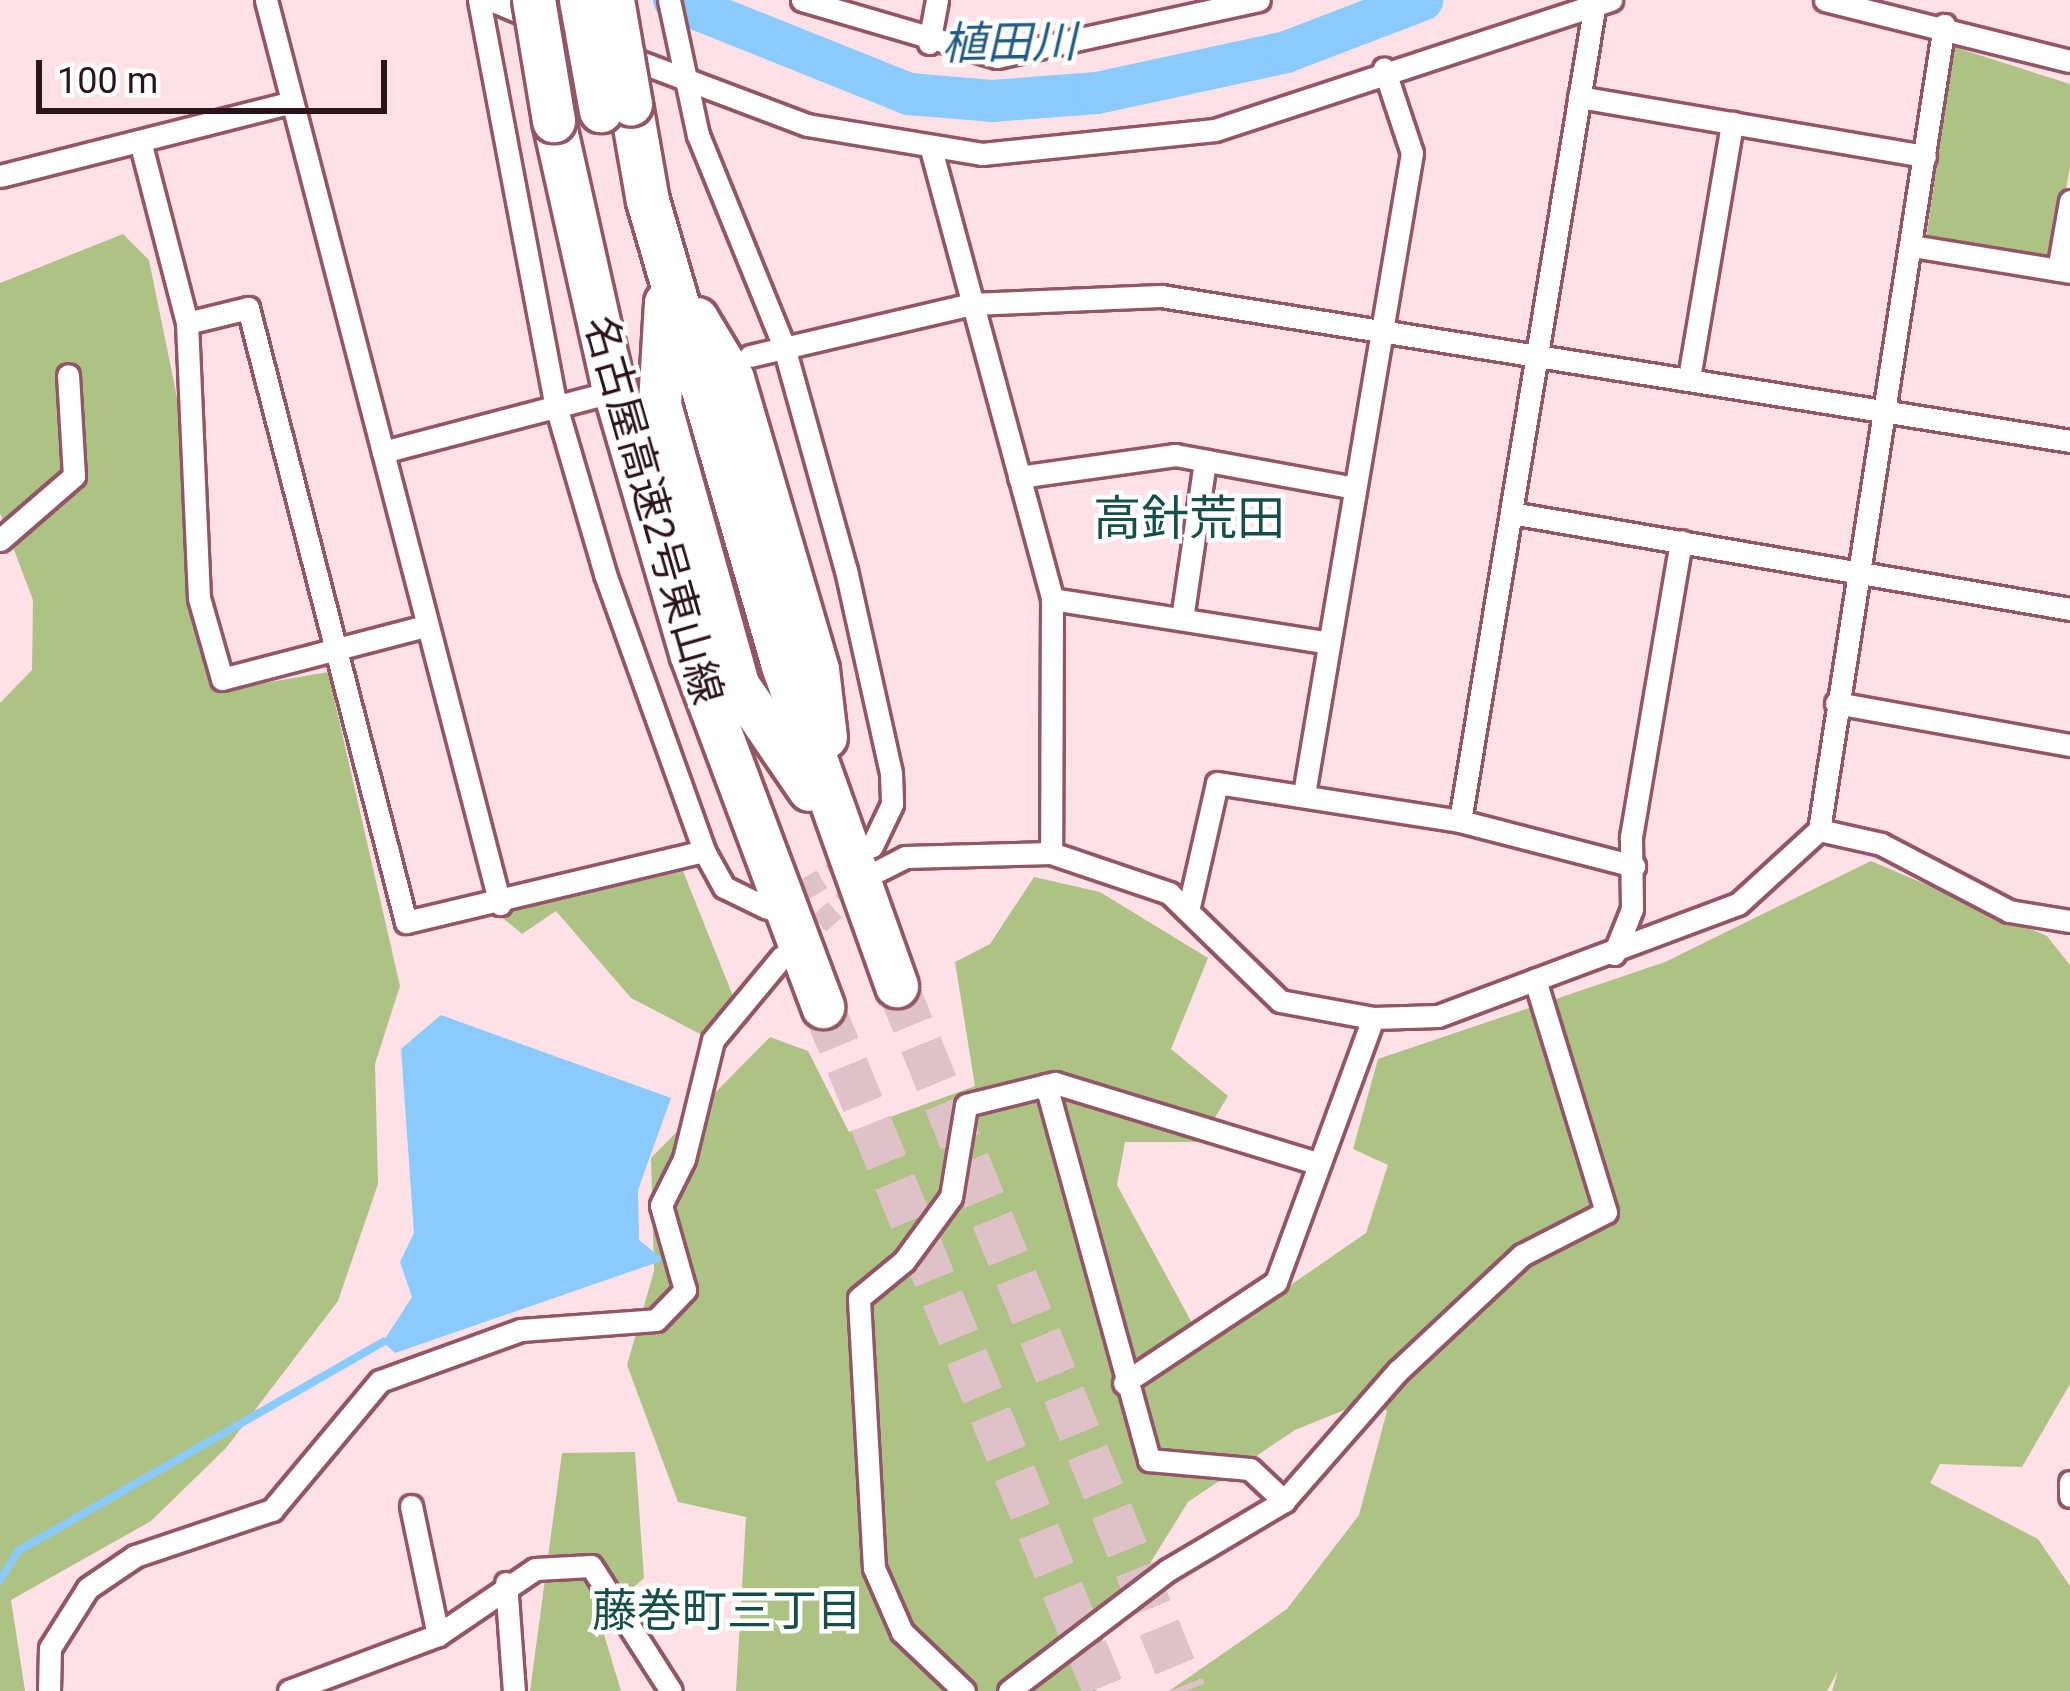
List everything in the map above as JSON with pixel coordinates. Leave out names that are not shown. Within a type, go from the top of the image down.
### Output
[{"type":"highway","name":"名古屋高速2号東山線","points":[[534,0],[590,113],[648,201],[668,272],[862,838]]},
{"type":"highway","points":[[556,0],[590,113]]},
{"type":"highway","points":[[581,0],[590,113]]},
{"type":"highway","name":"名古屋高速2号東山線","points":[[613,0],[590,113],[604,388],[692,656],[823,1007]]},
{"type":"highway","points":[[862,838],[897,986]]},
{"type":"street","points":[[266,0],[500,904]]},
{"type":"street","points":[[479,0],[556,406],[704,850],[724,887],[767,908]]},
{"type":"street","points":[[491,0],[686,82],[807,124],[931,149],[1059,149],[1215,130],[1384,69],[1603,2]]},
{"type":"street","points":[[669,0],[686,82],[784,347],[891,773],[862,838],[905,857],[1051,853],[1169,893],[1280,1000],[1373,1018],[1438,1016],[1614,954],[1758,892],[1819,830],[1856,572],[1888,410],[1944,25]]},
{"type":"street","points":[[802,0],[929,43],[997,57],[1259,0]]},
{"type":"street","points":[[929,43],[937,0]]},
{"type":"street","points":[[1825,0],[1944,25],[2070,61]]},
{"type":"street","points":[[1460,821],[1580,97],[1603,2]]},
{"type":"street","points":[[1304,794],[1412,153],[1384,69]]},
{"type":"street","points":[[1580,97],[1924,156]]},
{"type":"street","points":[[0,176],[292,102]]},
{"type":"street","points":[[1689,378],[1732,123]]},
{"type":"street","points":[[140,141],[187,323],[200,598],[222,679],[426,626]]},
{"type":"street","points":[[931,149],[1052,599],[1051,853]]},
{"type":"street","points":[[1912,246],[2064,271],[2070,201]]},
{"type":"street","points":[[750,356],[971,304],[1161,296],[2070,441]]},
{"type":"street","points":[[187,323],[248,308],[406,922],[500,904],[704,850]]},
{"type":"street","points":[[0,540],[74,476],[68,374]]},
{"type":"street","points":[[383,452],[556,406],[604,388]]},
{"type":"street","points":[[1019,477],[1205,460],[1355,488]]},
{"type":"street","points":[[1182,620],[1205,460]]},
{"type":"street","points":[[1511,513],[2070,609]]},
{"type":"street","points":[[1614,954],[1634,866],[1681,542]]},
{"type":"street","points":[[1052,599],[1329,643]]},
{"type":"street","points":[[1836,703],[2070,745]]},
{"type":"street","points":[[1188,911],[1217,783],[1460,821],[1634,866]]},
{"type":"street","points":[[1819,830],[1881,844],[2009,911],[2070,921]]},
{"type":"street","points":[[878,871],[905,857]]},
{"type":"street","points":[[49,1691],[50,1648],[88,1588],[135,1556],[272,1510],[380,1381],[521,1330],[600,1333],[656,1320],[685,1290],[661,1205],[684,1159],[712,1040],[782,957]]},
{"type":"street","points":[[1009,1691],[1168,1570],[1284,1501],[1398,1371],[1522,1256],[1606,1212],[1535,980]]},
{"type":"street","points":[[1124,1383],[1276,1282],[1373,1018]]},
{"type":"street","points":[[964,1691],[902,1632],[874,1568],[859,1298],[904,1261],[951,1197],[966,1106],[1046,1085],[1317,1163]]},
{"type":"street","points":[[1046,1085],[1148,1460],[1250,1469],[1284,1501]]},
{"type":"street","points":[[2070,1482],[2070,1496]]},
{"type":"street","points":[[411,1506],[438,1635]]},
{"type":"street","points":[[290,1691],[438,1635],[506,1583],[591,1566],[671,1691]]},
{"type":"street","points":[[506,1583],[514,1691]]},
{"type":"green space","points":[[1954,47],[2070,84],[2070,167],[2050,277],[1923,259]]},
{"type":"green space","points":[[123,234],[149,260],[181,417],[192,600],[218,691],[328,672],[400,986],[375,1064],[378,1184],[338,1301],[226,1448],[151,1521],[11,1600],[25,1691],[0,1691],[0,703],[32,670],[33,600],[0,513],[0,283]]},
{"type":"green space","points":[[1871,861],[2047,936],[2070,965],[2070,1384],[2022,1467],[1940,1464],[1930,1483],[2038,1539],[2070,1586],[2070,1691],[1832,1691],[1838,1671],[1827,1691],[1169,1691],[1287,1609],[1359,1515],[1387,1411],[1369,1400],[1295,1430],[1188,1502],[1079,1678],[1097,1691],[736,1691],[746,1517],[678,1502],[627,1365],[654,1271],[651,1158],[770,1037],[808,1051],[849,1132],[975,1086],[955,962],[990,944],[1034,877],[1100,892],[1208,958],[1171,1049],[1228,1096],[1200,1142],[1125,1142],[1117,1185],[1204,1345],[1366,1233],[1388,1165],[1353,1149],[1378,1059],[1665,962]]},
{"type":"green space","points":[[683,871],[733,996],[706,1037],[631,998],[556,911],[522,934],[498,914]]},
{"type":"green space","points":[[635,1452],[644,1578],[599,1618],[621,1691],[530,1691],[562,1453]]},
{"type":"water","points":[[441,1015],[671,1098],[638,1190],[639,1240],[664,1260],[395,1353],[383,1342],[412,1297],[400,1262],[414,1233],[401,1049]]},
{"type":"waterway","name":"植田川","points":[[674,0],[909,94],[992,101],[1097,93],[1286,52],[1422,0]]},
{"type":"waterway","points":[[0,1580],[18,1551],[383,1342]]},
{"type":"tunnel","points":[[777,905],[858,858]]},
{"type":"tunnel","points":[[796,944],[862,885]]},
{"type":"tunnel","points":[[897,986],[1185,1691]]},
{"type":"tunnel","points":[[823,1007],[1104,1691]]},
{"type":"district","name":"高針荒田","points":[[1189,519]]},
{"type":"district","name":"藤巻町三丁目","points":[[727,1611]]}]
